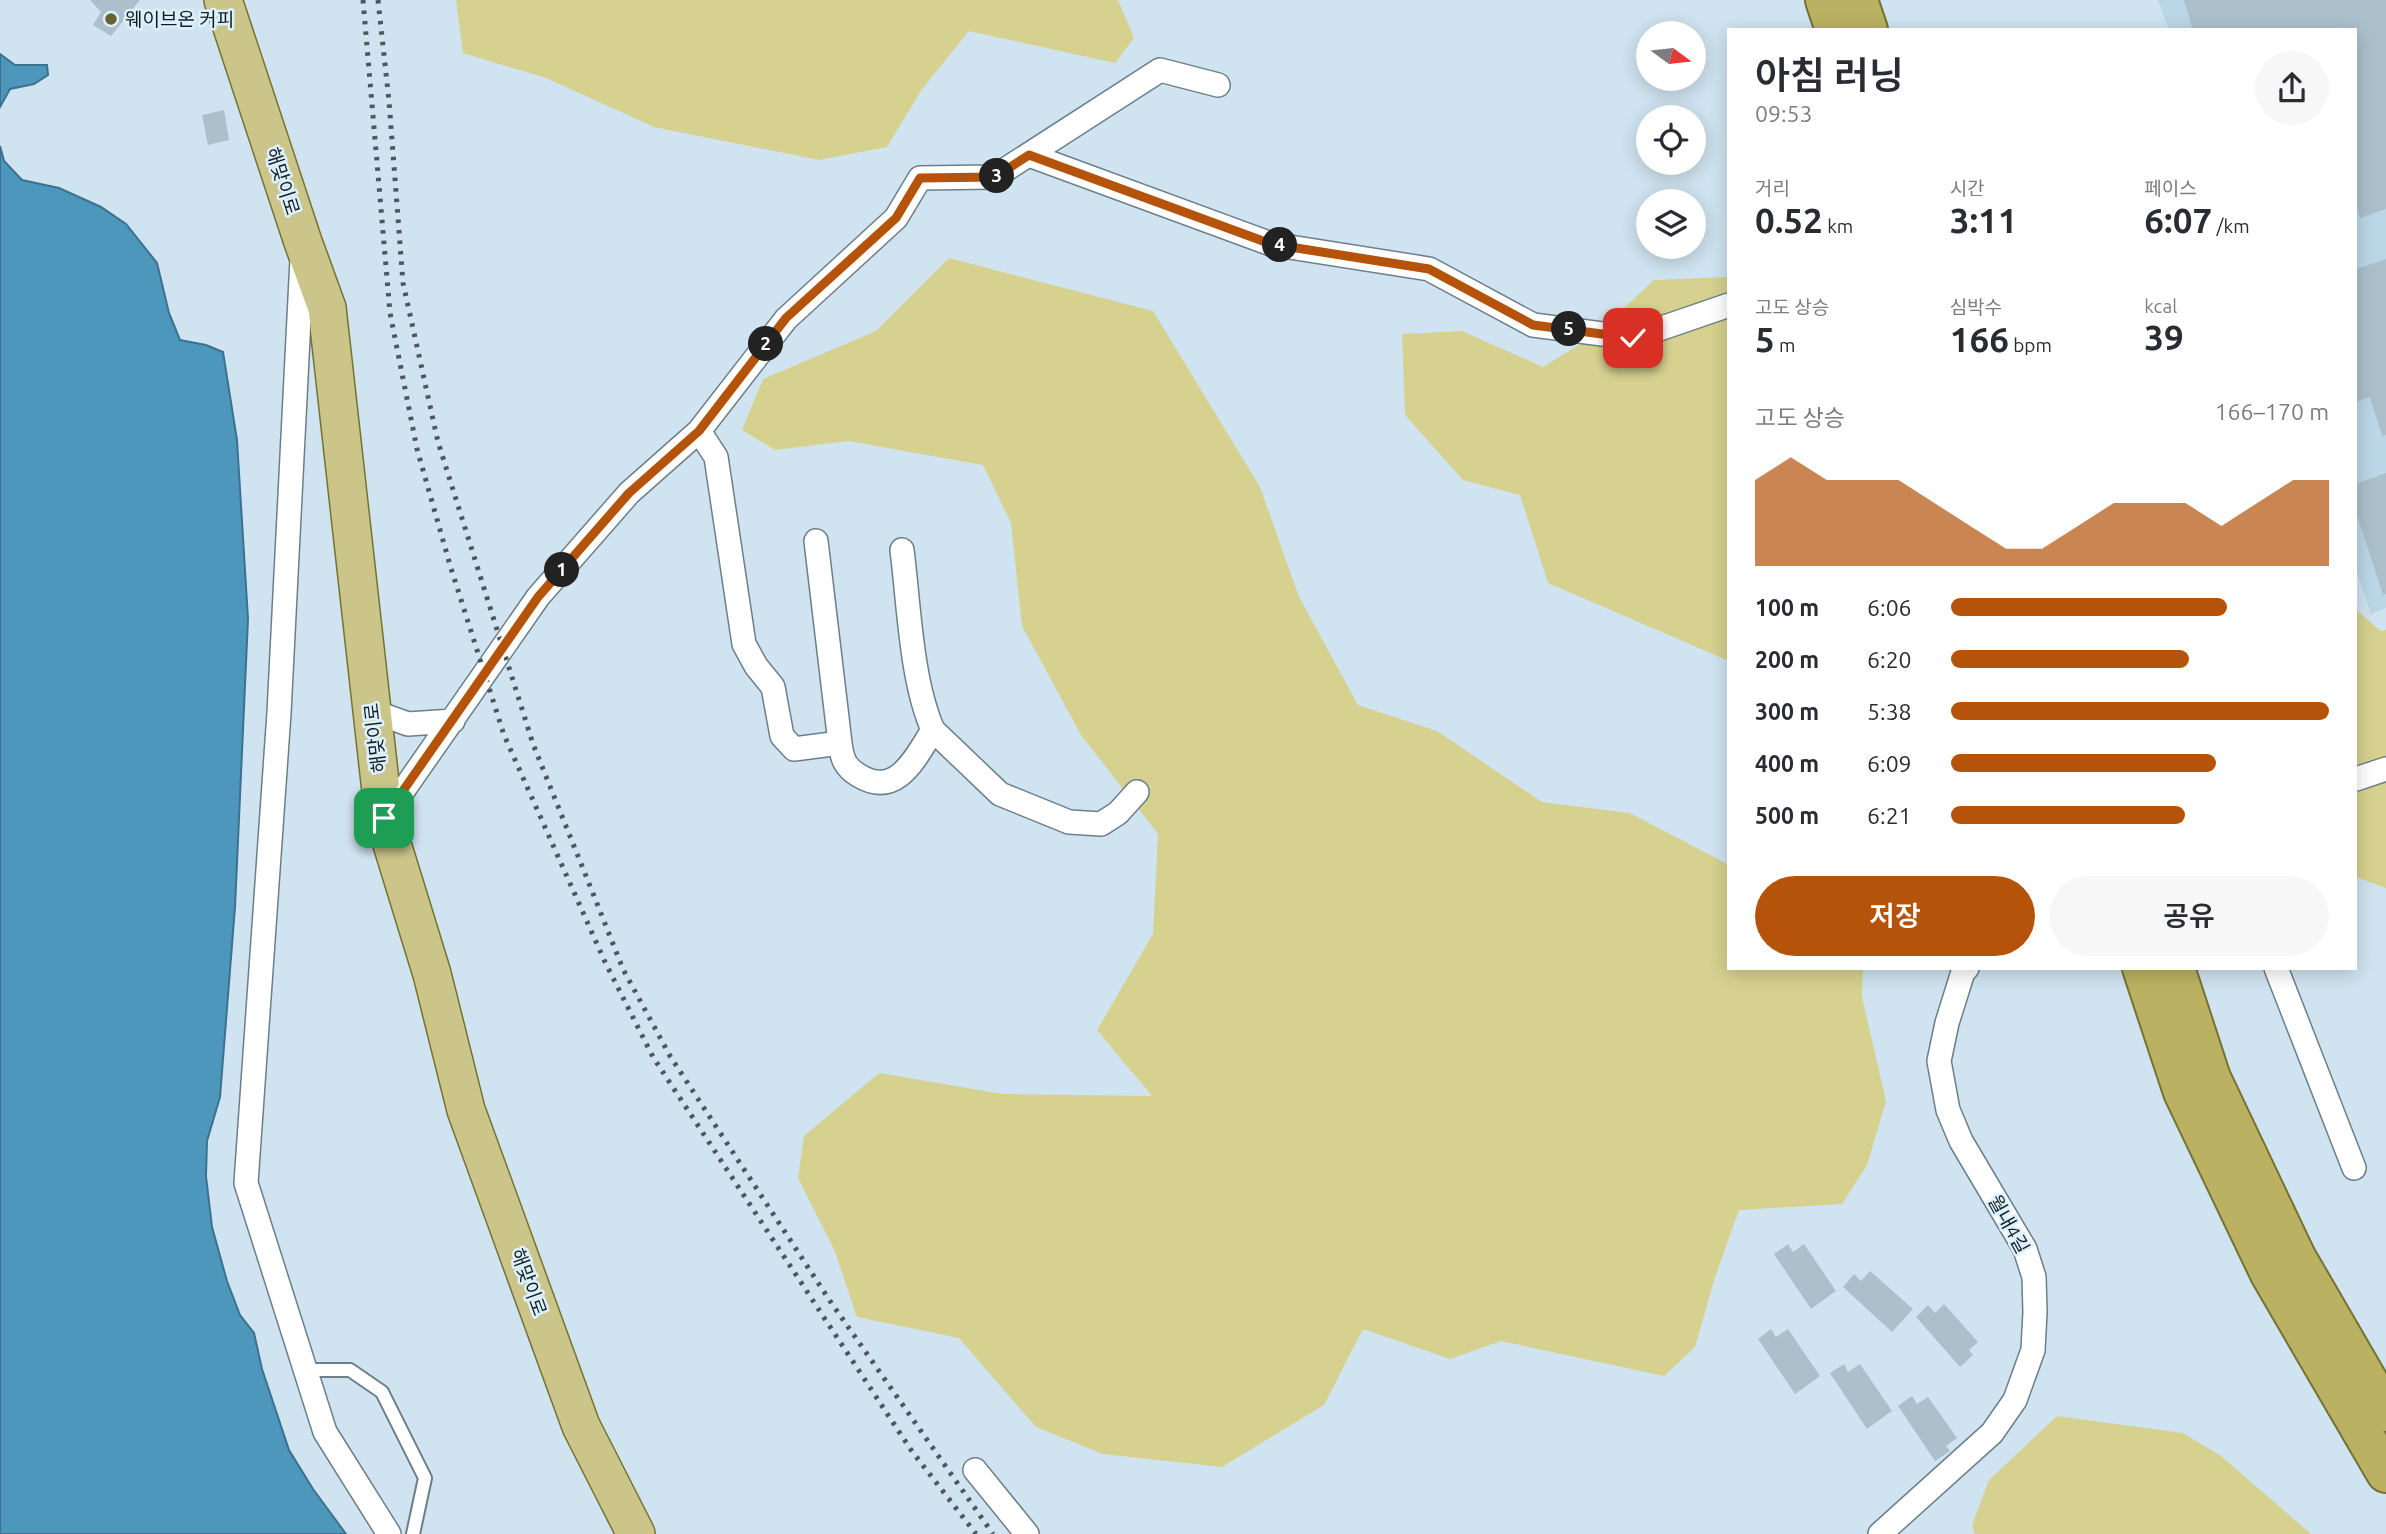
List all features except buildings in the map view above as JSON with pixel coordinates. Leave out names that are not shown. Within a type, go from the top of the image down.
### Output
[{"type":"highway","points":[[1825,0],[1834,28]]},
{"type":"highway","points":[[1858,0],[1867,28]]},
{"type":"highway","points":[[2143,970],[2183,1092],[2270,1274],[2386,1473]]},
{"type":"highway","points":[[2176,970],[2211,1078],[2296,1257],[2386,1412]]},
{"type":"main road","name":"해맞이로","points":[[223,0],[327,308],[384,818],[432,974],[466,1110],[581,1426],[636,1534]]},
{"type":"street","points":[[384,818],[538,597],[629,493],[699,431],[786,318],[896,218],[920,178],[995,177],[1160,70],[1218,85]]},
{"type":"street","points":[[1029,155],[1271,244],[1429,269],[1533,325],[1633,338],[1727,305]]},
{"type":"street","points":[[303,242],[279,713],[246,1183],[325,1432],[388,1534]]},
{"type":"street","points":[[699,431],[716,457],[744,644],[756,666],[773,687],[782,736],[794,749],[839,743]]},
{"type":"street","points":[[816,541],[839,743],[847,768],[871,782],[886,783],[898,778],[933,730]]},
{"type":"street","points":[[902,550],[919,682],[924,710],[933,730],[1000,794],[1069,822],[1101,824],[1118,813],[1137,792]]},
{"type":"street","points":[[372,710],[408,724],[453,721]]},
{"type":"street","points":[[2357,779],[2386,769]]},
{"type":"street","name":"월내4길","points":[[1888,1531],[1992,1433],[2015,1400],[2033,1350],[2034,1277],[2028,1258],[1961,1141],[1948,1110],[1941,1073],[1939,1061],[1947,1024],[1965,970]]},
{"type":"street","points":[[2277,970],[2354,1168]]},
{"type":"street","points":[[975,1470],[1027,1534]]},
{"type":"lane","points":[[305,1370],[350,1370],[382,1392],[425,1478],[413,1534]]},
{"type":"shaded area","points":[[456,0],[1118,0],[1134,38],[1115,63],[969,31],[922,89],[887,147],[819,160],[654,127],[546,78],[463,53]]},
{"type":"shaded area","points":[[2158,0],[2386,0],[2386,608],[2371,614],[2357,573],[2357,28],[2168,28]]},
{"type":"shaded area","points":[[949,258],[1153,311],[1260,487],[1299,597],[1358,705],[1437,731],[1542,802],[1630,813],[1727,864],[1727,970],[1863,970],[1862,997],[1886,1101],[1867,1165],[1842,1204],[1739,1210],[1715,1277],[1695,1347],[1664,1376],[1501,1341],[1450,1359],[1363,1329],[1324,1405],[1222,1467],[1103,1454],[1036,1427],[959,1338],[857,1317],[834,1249],[798,1178],[804,1136],[879,1073],[1003,1094],[1152,1096],[1097,1030],[1153,934],[1158,834],[1081,735],[1022,626],[1011,523],[983,465],[848,441],[775,450],[742,430],[763,379],[876,331]]},
{"type":"shaded area","points":[[1727,277],[1727,660],[1548,583],[1520,495],[1463,480],[1405,415],[1402,334],[1462,331],[1543,367],[1595,335],[1654,280]]},
{"type":"shaded area","points":[[2357,611],[2381,631],[2386,630],[2386,888],[2357,877]]},
{"type":"shaded area","points":[[2057,1416],[2183,1433],[2221,1456],[2311,1534],[1975,1534],[1972,1525],[1989,1480]]},
{"type":"water","points":[[0,54],[15,65],[47,65],[48,75],[34,84],[10,89],[0,107]]},
{"type":"water","points":[[0,146],[4,161],[22,180],[59,188],[101,207],[126,224],[157,263],[169,313],[180,340],[206,345],[223,352],[237,440],[248,619],[235,907],[220,1097],[207,1141],[206,1176],[212,1227],[227,1281],[240,1315],[254,1333],[262,1369],[289,1450],[346,1534],[0,1534]]},
{"type":"railway","points":[[363,0],[390,313],[417,449],[450,565],[504,735],[605,962],[653,1057],[911,1450],[976,1534]]},
{"type":"railway","points":[[378,0],[403,283],[438,442],[533,744],[623,969],[670,1056],[830,1301],[993,1534]]},
{"type":"place","name":"웨이브온 커피","points":[[111,19]]},
{"type":"route","points":[[384,818],[538,597],[629,493],[699,431],[786,318],[896,218],[920,178],[995,177],[1029,155],[1271,244],[1429,269],[1533,325],[1633,338]]}]
